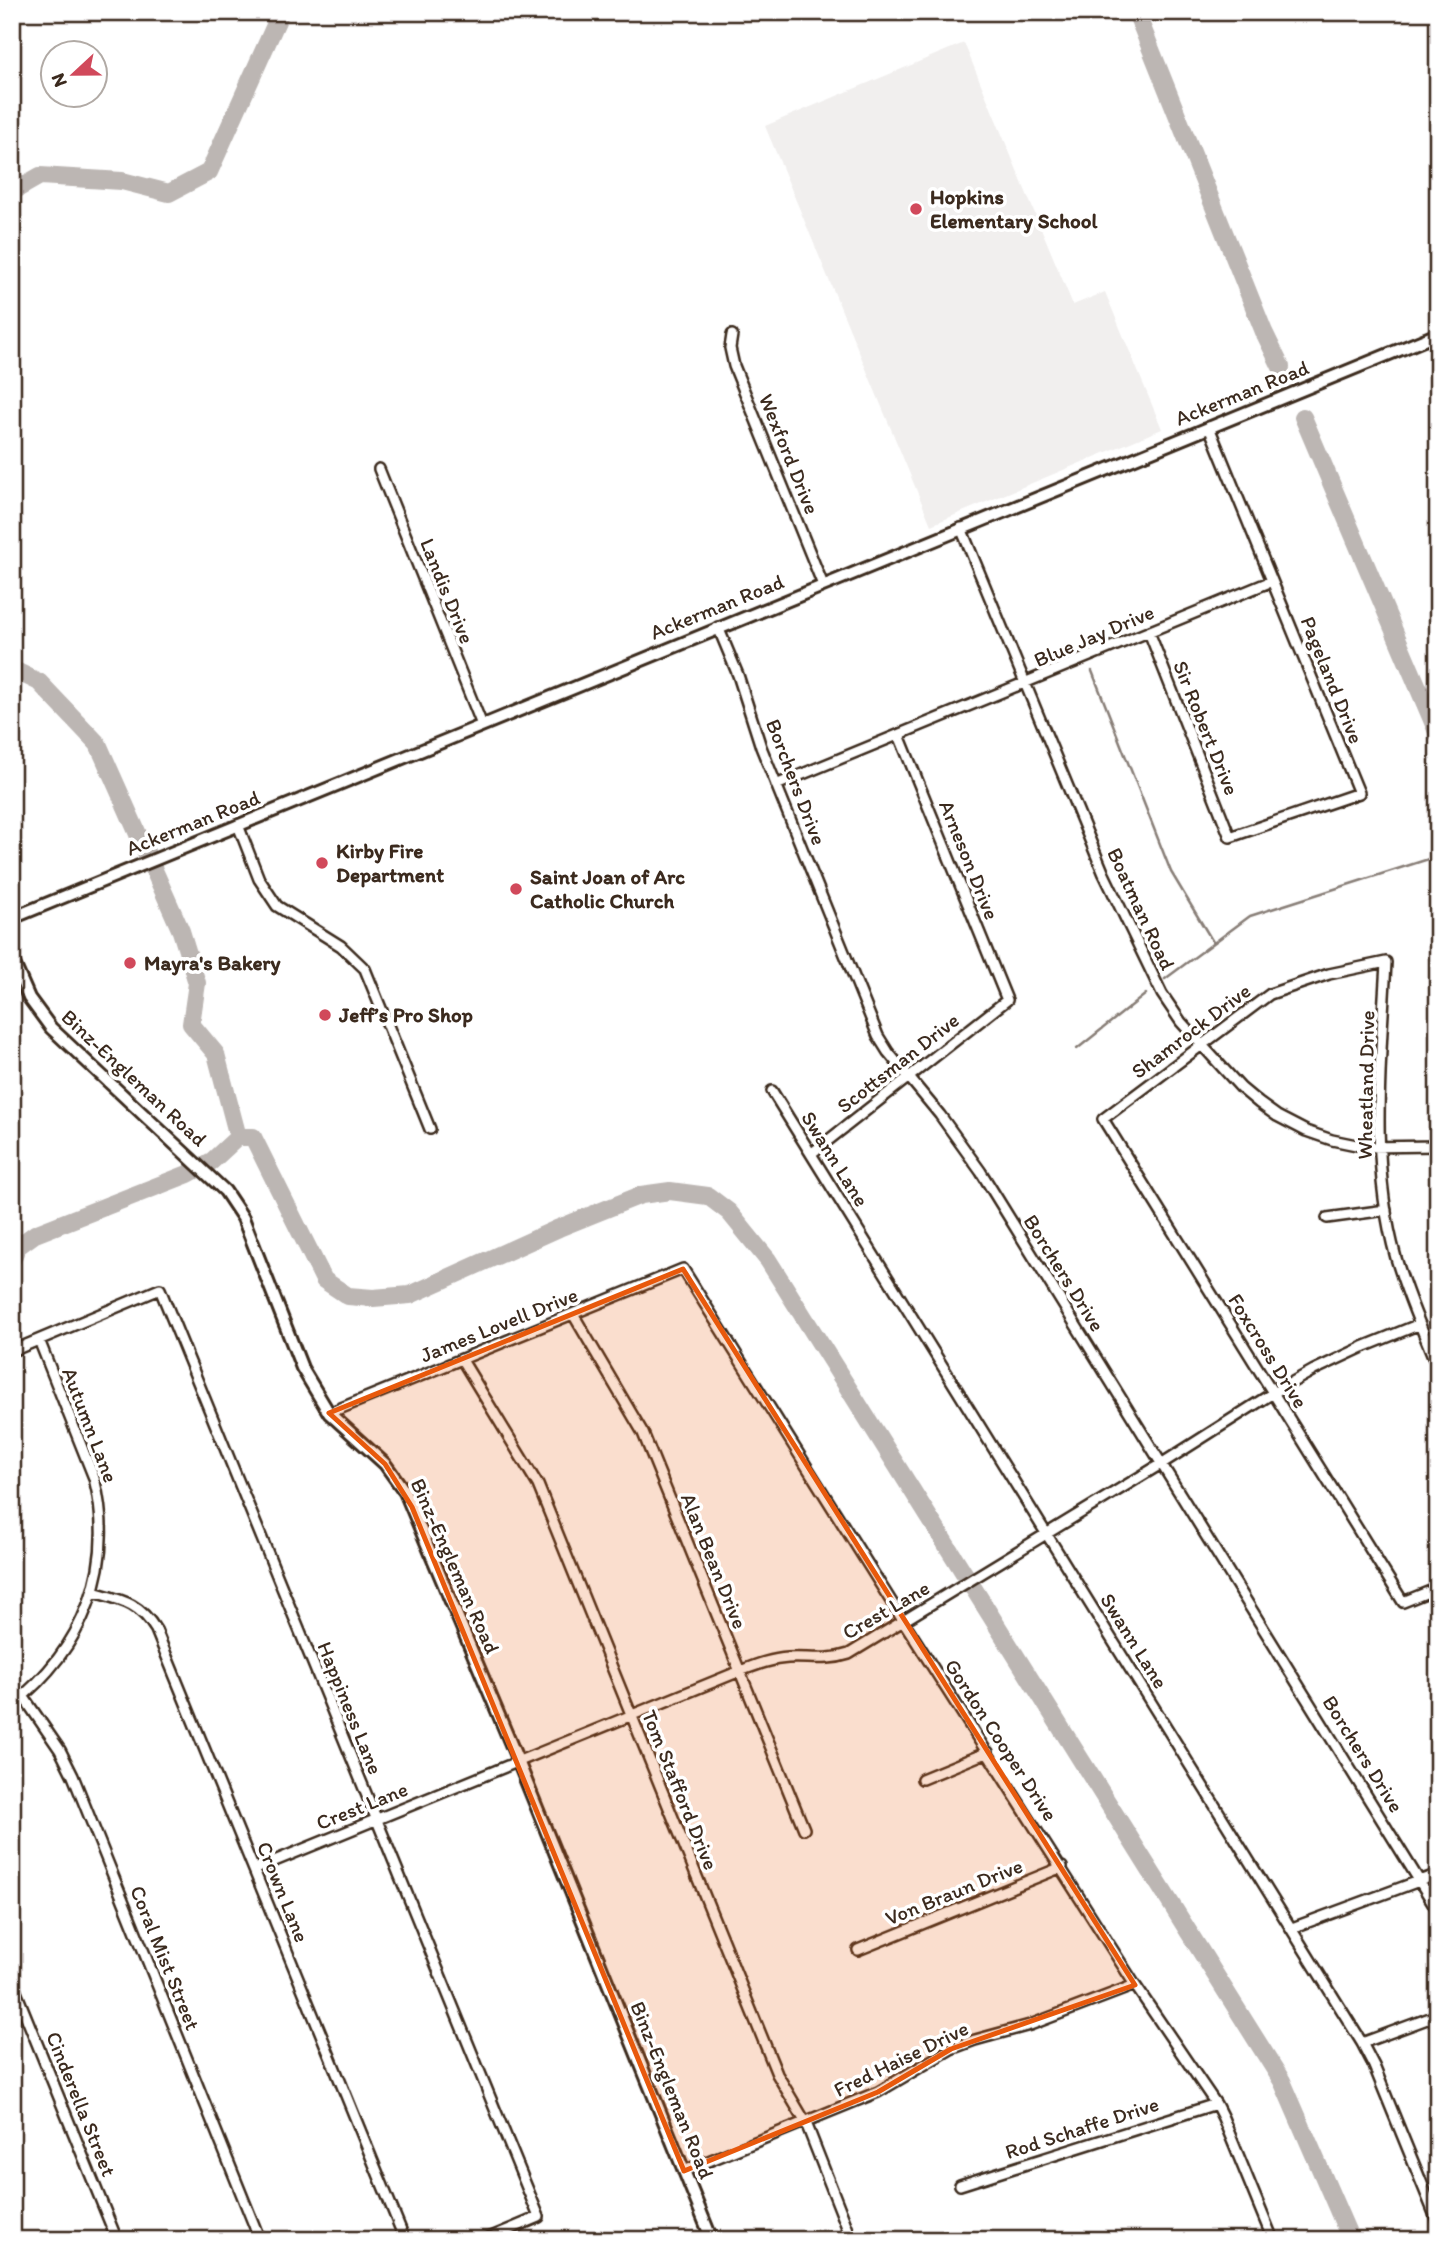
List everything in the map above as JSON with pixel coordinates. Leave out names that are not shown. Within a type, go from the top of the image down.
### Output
[{"type":"street","name":"Ackerman Road","points":[[12,918],[1438,334]]},
{"type":"street","name":"Wexford Drive","points":[[732,335],[730,348],[734,366],[823,585]]},
{"type":"street","points":[[1209,427],[1272,581]]},
{"type":"street","name":"Landis Drive","points":[[379,470],[482,725]]},
{"type":"street","name":"Boatman Road","points":[[961,528],[1124,918],[1171,1008],[1241,1088],[1277,1116],[1332,1140],[1366,1147],[1438,1146]]},
{"type":"street","name":"Blue Jay Drive","points":[[776,785],[1272,581]]},
{"type":"street","name":"Pageland Drive","points":[[1230,837],[1359,793],[1272,581]]},
{"type":"street","name":"Borchers Drive","points":[[718,627],[776,785],[878,1036],[981,1172],[1438,1911]]},
{"type":"street","name":"Sir Robert Drive","points":[[1149,632],[1230,837]]},
{"type":"street","name":"Arneson Drive","points":[[899,734],[1007,1000]]},
{"type":"street","points":[[237,825],[259,879],[277,906],[341,946],[365,969],[430,1129]]},
{"type":"street","name":"Binz-Engleman Road","points":[[12,959],[29,998],[51,1028],[183,1149],[216,1182],[243,1218],[302,1368],[329,1413],[385,1464],[405,1492],[519,1761],[712,2240]]},
{"type":"street","name":"Shamrock Drive","points":[[1103,1119],[1270,994],[1329,974],[1386,962]]},
{"type":"street","name":"Wheatland Drive","points":[[1386,962],[1379,1100],[1379,1146],[1386,1210],[1395,1256],[1438,1368]]},
{"type":"street","name":"Scottsman Drive","points":[[812,1153],[1007,1000]]},
{"type":"street","name":"Swann Lane","points":[[772,1091],[1362,2043],[1374,2066],[1438,2223]]},
{"type":"street","name":"Foxcross Drive","points":[[1103,1119],[1403,1602],[1438,1588]]},
{"type":"street","points":[[1327,1218],[1386,1210]]},
{"type":"street","name":"James Lovell Drive","points":[[329,1413],[683,1269]]},
{"type":"street","name":"Gordon Cooper Drive","points":[[683,1269],[1135,1984],[1216,2104],[1273,2240]]},
{"type":"street","name":"Happiness Lane","points":[[35,1342],[160,1289],[539,2217],[484,2240]]},
{"type":"street","name":"Alan Bean Drive","points":[[573,1314],[643,1433],[804,1829]]},
{"type":"street","name":"Crest Lane","points":[[255,1869],[740,1671],[772,1660],[822,1660],[840,1657],[861,1648],[1273,1393],[1339,1358],[1420,1324]]},
{"type":"street","points":[[12,1351],[35,1342]]},
{"type":"street","name":"Autumn Lane","points":[[12,1705],[41,1680],[71,1642],[93,1592],[102,1535],[99,1497],[94,1478],[35,1342]]},
{"type":"street","name":"Tom Stafford Drive","points":[[462,1360],[531,1472],[777,2074],[806,2123],[852,2240]]},
{"type":"street","name":"Crown Lane","points":[[93,1592],[137,1606],[156,1630],[405,2240]]},
{"type":"street","name":"Coral Mist Street","points":[[23,1696],[60,1750],[73,1776],[260,2240]]},
{"type":"street","points":[[922,1779],[988,1752]]},
{"type":"street","name":"Von Braun Drive","points":[[859,1950],[1062,1867]]},
{"type":"street","points":[[1292,1928],[1438,1874]]},
{"type":"street","name":"Cinderella Street","points":[[12,1982],[117,2240]]},
{"type":"street","name":"Fred Haise Drive","points":[[684,2171],[878,2092],[951,2049],[1030,2025],[1135,1984]]},
{"type":"street","points":[[1362,2043],[1438,2015]]},
{"type":"street","name":"Rod Schaffe Drive","points":[[960,2185],[1216,2104]]},
{"type":"highlighted area","points":[[683,1269],[1135,1985],[951,2049],[878,2092],[684,2171],[412,1507],[385,1464],[329,1413]]},
{"type":"shaded area","name":"Hopkins Elementary School","points":[[964,43],[1073,305],[1105,292],[1162,429],[931,525],[765,126]]},
{"type":"waterway","points":[[12,192],[40,176],[122,181],[169,193],[209,172],[281,12]]},
{"type":"waterway","points":[[1136,12],[1264,332],[1281,367]]},
{"type":"waterway","points":[[1303,417],[1438,734]]},
{"type":"waterway","points":[[12,669],[39,682],[98,744],[181,931],[197,983],[191,1024],[216,1054],[238,1137],[212,1161],[188,1174],[35,1234],[17,1247],[12,1260]]},
{"type":"waterway","points":[[1092,671],[1171,872],[1213,942]]},
{"type":"waterway","points":[[1165,979],[1250,916],[1438,856]]},
{"type":"waterway","points":[[1077,1049],[1146,994]]},
{"type":"waterway","points":[[238,1137],[253,1137],[324,1280],[348,1296],[373,1298],[410,1295],[559,1228],[641,1195],[670,1191],[708,1196],[729,1212],[768,1260],[1282,2081],[1351,2240]]},
{"type":"place","name":"Hopkins Elementary School","points":[[916,209]]},
{"type":"place","name":"Kirby Fire Department","points":[[322,863]]},
{"type":"place","name":"Saint Joan of Arc Catholic Church","points":[[516,889]]},
{"type":"place","name":"Mayra's Bakery","points":[[130,963]]},
{"type":"place","name":"Jeff’s Pro Shop","points":[[325,1015]]}]
